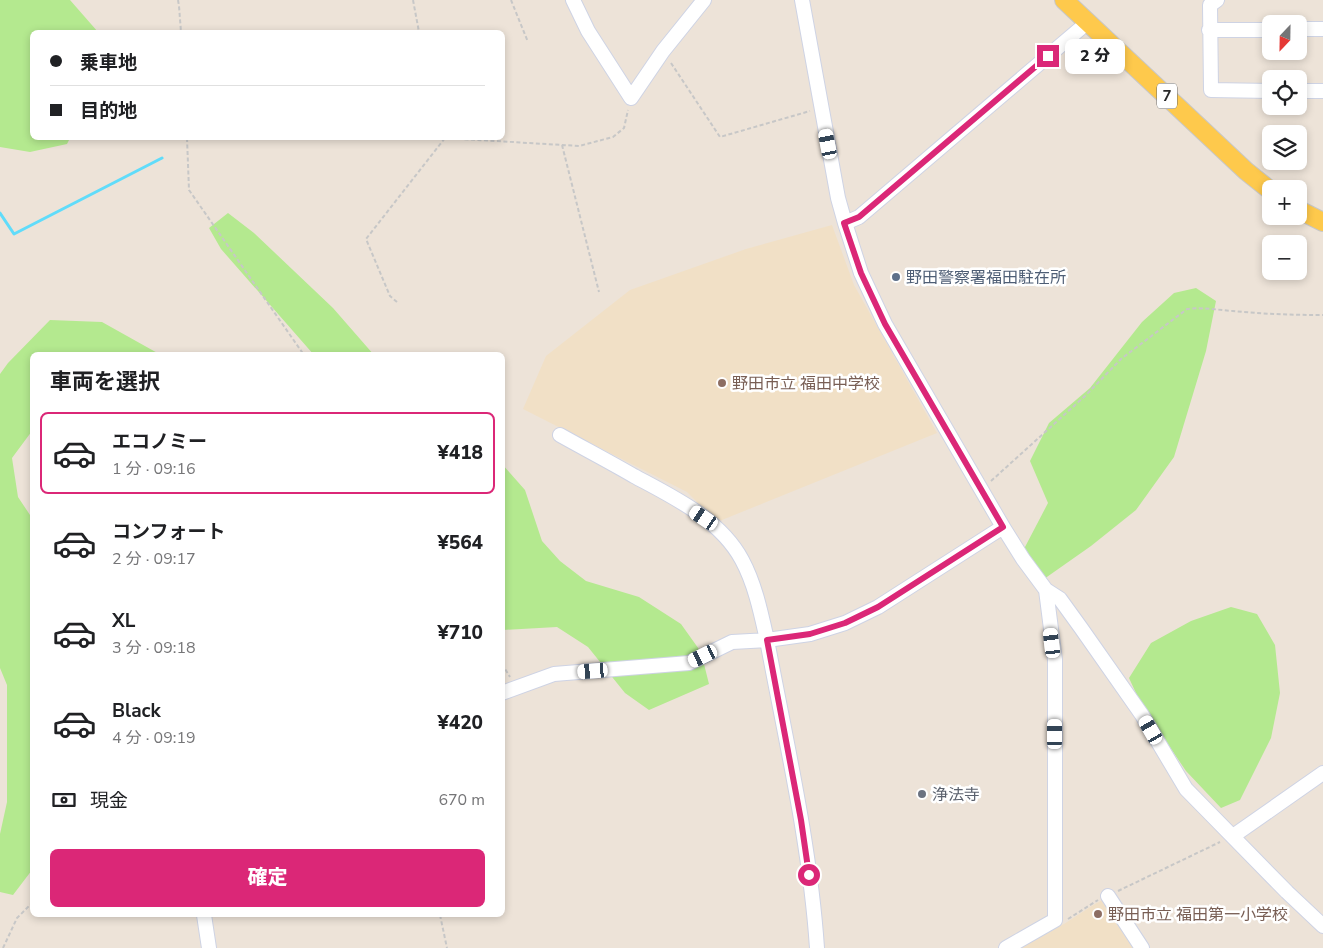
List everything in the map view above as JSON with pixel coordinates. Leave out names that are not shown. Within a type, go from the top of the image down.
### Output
[{"type":"main road","name":"7","points":[[1064,0],[1246,171],[1262,184]]},
{"type":"main road","points":[[1307,214],[1323,222]]},
{"type":"street","points":[[573,0],[588,31],[631,98],[663,51],[704,0]]},
{"type":"street","points":[[802,0],[844,223],[861,273],[885,324],[1003,527],[1046,590],[1060,599],[1142,715],[1186,790],[1323,926]]},
{"type":"street","points":[[1216,0],[1210,5],[1211,90],[1262,91]]},
{"type":"street","points":[[844,223],[859,217],[1088,22]]},
{"type":"street","points":[[1308,30],[1323,29]]},
{"type":"street","points":[[1209,30],[1262,30]]},
{"type":"street","points":[[1307,91],[1323,91]]},
{"type":"street","points":[[560,435],[676,499],[704,518],[733,546],[742,559],[749,573],[767,640],[801,820],[815,912],[817,948]]},
{"type":"street","points":[[505,692],[554,674],[689,663],[732,642],[767,640],[810,634],[845,623],[878,607],[1003,527]]},
{"type":"street","points":[[1006,948],[1055,920],[1055,660],[1046,590]]},
{"type":"street","points":[[1233,836],[1323,773]]},
{"type":"street","points":[[1108,896],[1142,948]]},
{"type":"street","points":[[204,917],[208,948]]},
{"type":"path","points":[[178,0],[181,30]]},
{"type":"path","points":[[414,0],[419,30]]},
{"type":"path","points":[[511,0],[528,42]]},
{"type":"path","points":[[663,51],[720,138],[821,107]]},
{"type":"path","points":[[478,140],[578,146],[614,137],[624,128],[631,98]]},
{"type":"path","points":[[187,140],[189,190],[302,352]]},
{"type":"path","points":[[397,302],[390,296],[366,239],[443,140]]},
{"type":"path","points":[[562,145],[599,292]]},
{"type":"path","points":[[982,490],[1017,456],[1085,396],[1122,359],[1187,308],[1198,307],[1291,315],[1323,315]]},
{"type":"path","points":[[505,669],[516,688]]},
{"type":"path","points":[[1055,920],[1061,922],[1094,902],[1233,836]]},
{"type":"path","points":[[3,948],[17,918],[30,905]]},
{"type":"path","points":[[440,917],[447,948]]},
{"type":"shaded area","name":"野田市立 福田中学校","points":[[832,225],[854,285],[937,433],[717,522],[687,492],[523,409],[546,356],[630,290],[746,249]]},
{"type":"shaded area","name":"野田市立 福田第一小学校","points":[[1106,898],[1139,948],[1020,948],[1064,924]]},
{"type":"green space","points":[[0,0],[70,0],[96,30],[30,30],[30,140],[69,140],[67,144],[30,152],[0,147]]},
{"type":"green space","points":[[228,213],[254,233],[333,308],[371,352],[311,352],[221,249],[209,228]]},
{"type":"green space","points":[[1196,288],[1216,301],[1206,351],[1174,457],[1136,510],[1091,546],[1044,579],[1023,563],[1025,547],[1048,503],[1030,461],[1049,423],[1090,388],[1142,322],[1174,293]]},
{"type":"green space","points":[[50,320],[102,322],[156,352],[30,352],[30,434],[12,458],[18,497],[30,515],[30,873],[13,895],[0,892],[0,834],[7,802],[7,685],[0,668],[0,374],[8,363]]},
{"type":"green space","points":[[505,467],[525,490],[542,541],[560,561],[586,581],[639,597],[681,624],[701,652],[709,684],[649,710],[625,693],[588,647],[557,627],[505,630]]},
{"type":"green space","points":[[1231,607],[1257,614],[1275,645],[1280,693],[1271,738],[1240,800],[1221,808],[1186,771],[1142,706],[1129,678],[1151,643],[1191,621]]},
{"type":"waterway","points":[[0,213],[14,234],[162,158]]},
{"type":"place","name":"野田警察署福田駐在所","points":[[896,277]]},
{"type":"place","name":"野田市立 福田中学校","points":[[722,383]]},
{"type":"place","name":"浄法寺","points":[[922,794]]},
{"type":"place","name":"野田市立 福田第一小学校","points":[[1098,914]]},
{"type":"route","points":[[809,875],[801,820],[767,640],[810,634],[845,623],[878,607],[1003,527],[885,324],[861,273],[844,223],[859,217],[1048,56]]}]
